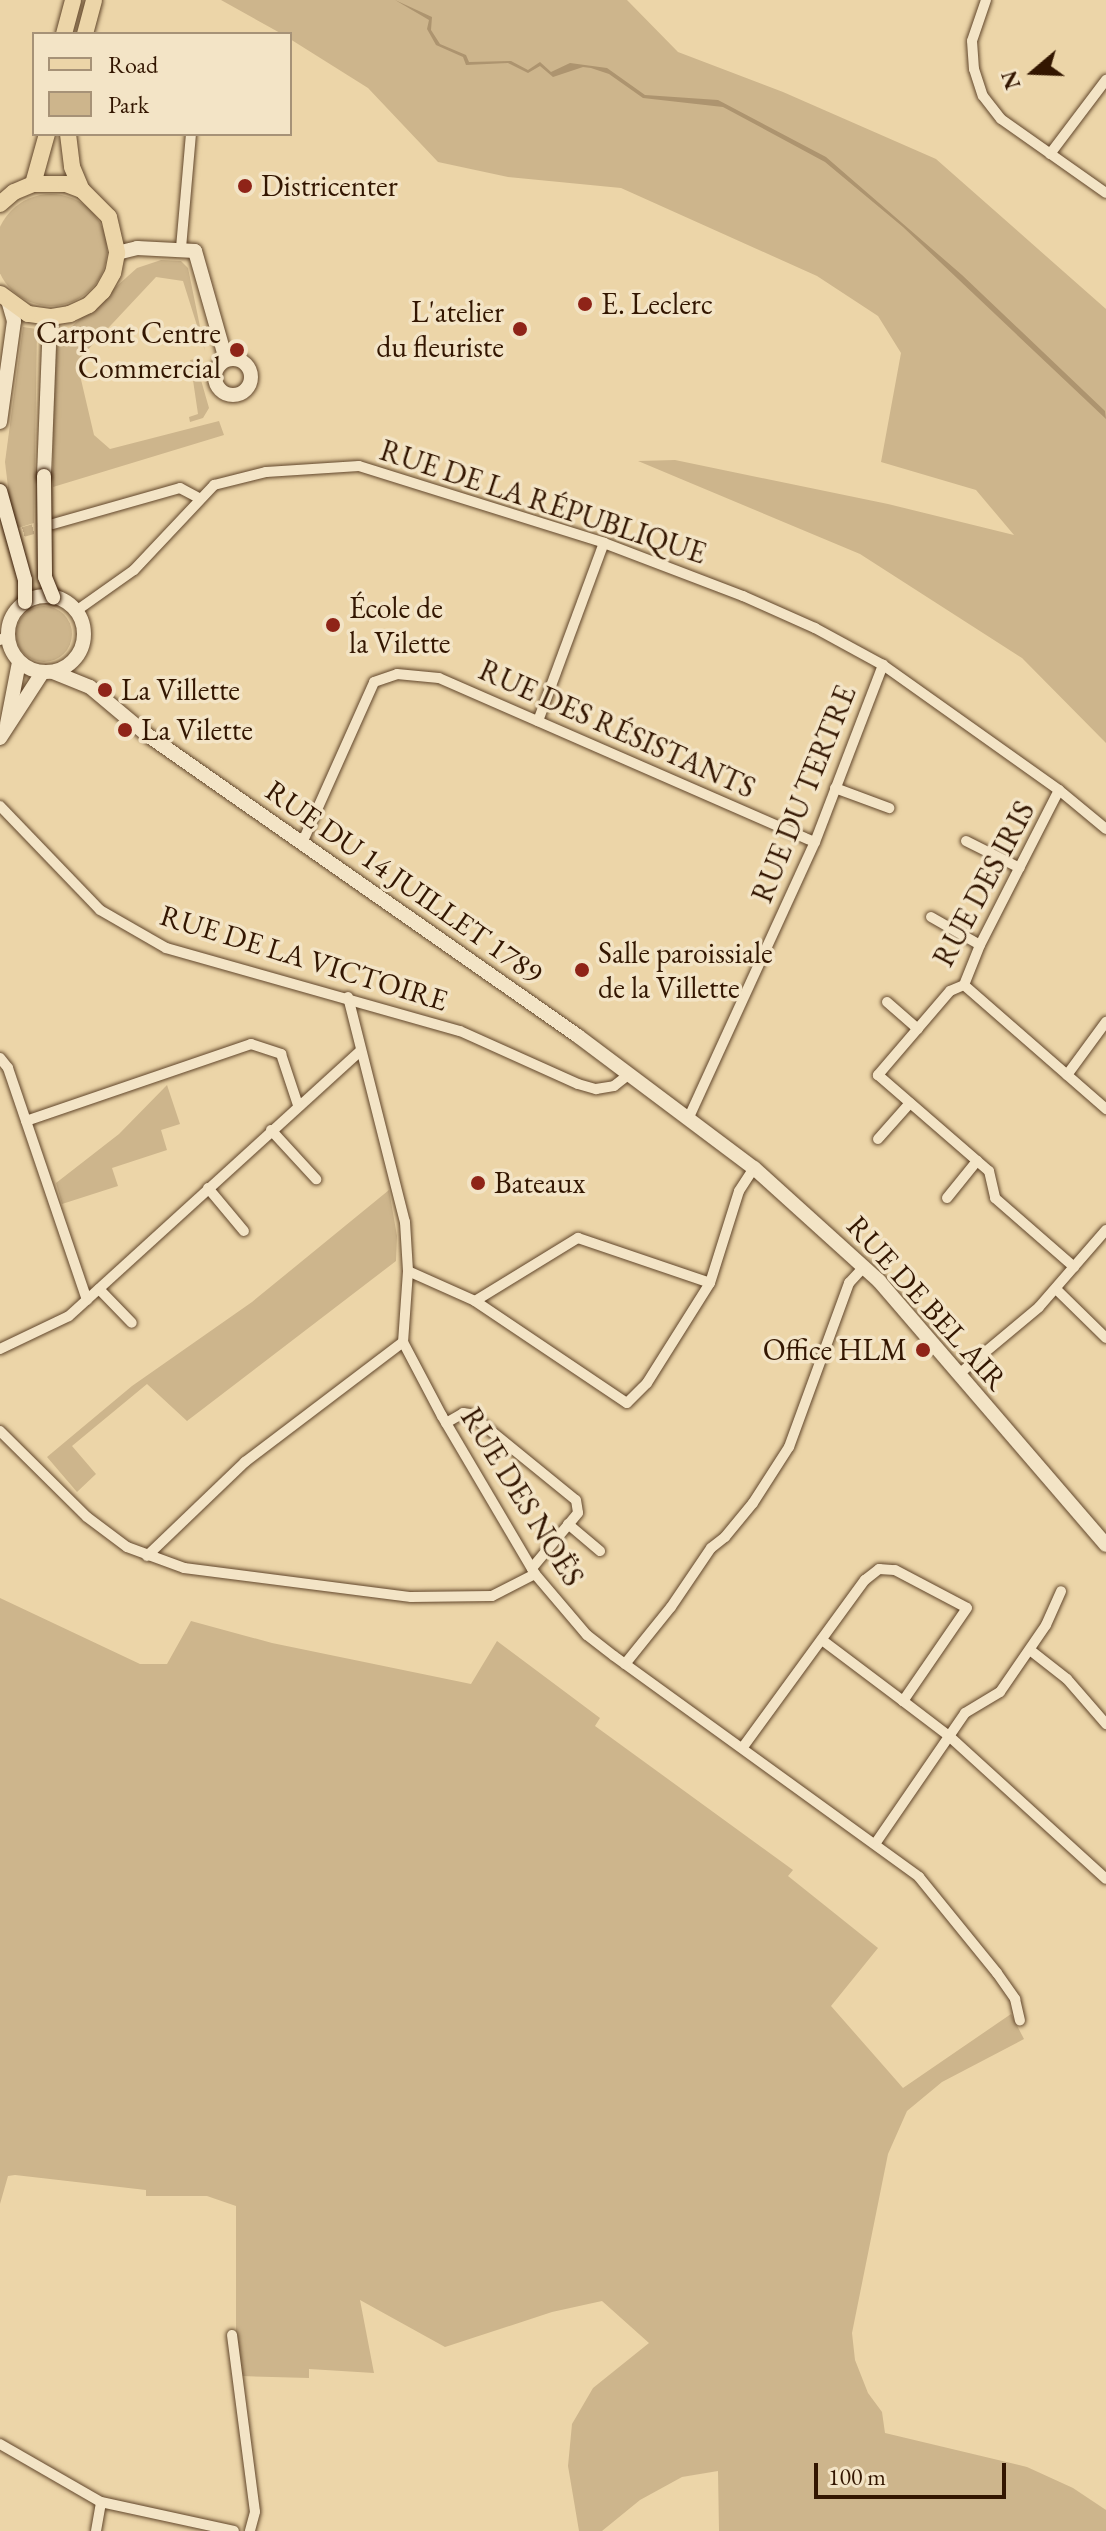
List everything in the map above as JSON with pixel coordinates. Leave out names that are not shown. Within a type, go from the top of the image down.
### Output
[{"type":"main road","points":[[65,32],[73,0]]},
{"type":"main road","points":[[86,32],[94,0]]},
{"type":"main road","points":[[33,184],[46,136]]},
{"type":"main road","points":[[4,298],[28,314],[50,317],[70,314],[89,305],[103,291],[113,273],[117,253],[109,217],[82,190],[72,167],[68,136]]},
{"type":"main road","points":[[0,204],[14,192],[33,184],[66,184],[82,190]]},
{"type":"main road","points":[[117,253],[137,248],[195,251],[226,360]]},
{"type":"main road","points":[[0,422],[14,321],[4,298]]},
{"type":"main road","points":[[50,317],[44,476],[45,577],[53,597],[76,611],[84,629],[79,654],[90,687]]},
{"type":"main road","points":[[0,491],[25,580],[25,602]]},
{"type":"main road","points":[[53,597],[25,602],[12,617],[4,638],[19,662],[48,672],[64,669],[79,654]]},
{"type":"main road","points":[[4,731],[19,662]]},
{"type":"main road","points":[[4,731],[48,672]]},
{"type":"main road","name":"RUE DU 14 JUILLET 1789","points":[[48,672],[90,687],[146,734],[303,841],[578,1036],[627,1076],[689,1117]]},
{"type":"main road","name":"RUE DE BEL AIR","points":[[689,1117],[754,1168],[864,1267],[922,1328],[1106,1545]]},
{"type":"street","points":[[986,0],[972,41],[974,69],[983,96],[1001,119],[1106,193]]},
{"type":"street","points":[[1050,154],[1106,80]]},
{"type":"street","points":[[181,248],[191,136]]},
{"type":"street","name":"RUE DE LA RÉPUBLIQUE","points":[[76,611],[134,570],[214,485],[266,472],[359,466],[604,543],[743,596],[883,665],[1059,790],[1106,829]]},
{"type":"street","points":[[53,524],[180,488],[199,498]]},
{"type":"street","points":[[538,721],[604,543]]},
{"type":"street","name":"RUE DU TERTRE","points":[[689,1117],[815,842],[883,665]]},
{"type":"street","name":"RUE DES RÉSISTANTS","points":[[303,841],[374,682],[397,674],[439,678],[815,842]]},
{"type":"street","points":[[835,788],[889,808]]},
{"type":"street","name":"RUE DES IRIS","points":[[1059,790],[980,945],[964,985],[950,991],[878,1075],[989,1171],[995,1198],[1074,1267]]},
{"type":"street","name":"RUE DE LA VICTOIRE","points":[[0,806],[100,910],[166,948],[298,988],[348,997],[460,1031],[578,1084],[596,1089],[614,1086],[627,1076]]},
{"type":"street","points":[[966,841],[1020,868]]},
{"type":"street","points":[[931,917],[980,945]]},
{"type":"street","points":[[964,985],[1106,1109]]},
{"type":"street","points":[[147,1556],[245,1462],[403,1342],[408,1271],[405,1222],[348,997]]},
{"type":"street","points":[[887,1002],[918,1029]]},
{"type":"street","points":[[1067,1075],[1106,1022]]},
{"type":"street","points":[[26,1121],[251,1044],[281,1054],[298,1105]]},
{"type":"street","points":[[0,1349],[69,1316],[360,1051]]},
{"type":"street","points":[[0,1058],[8,1068],[87,1300]]},
{"type":"street","points":[[878,1139],[910,1103]]},
{"type":"street","points":[[271,1130],[316,1179]]},
{"type":"street","points":[[947,1198],[977,1161]]},
{"type":"street","points":[[408,1271],[475,1301],[627,1403],[647,1383],[710,1283],[739,1191],[754,1168]]},
{"type":"street","points":[[208,1188],[244,1231]]},
{"type":"street","points":[[959,1374],[1056,1289],[1106,1230]]},
{"type":"street","points":[[475,1301],[578,1238],[710,1283]]},
{"type":"street","points":[[625,1664],[664,1616],[711,1548],[725,1537],[753,1503],[789,1447],[849,1283],[864,1267]]},
{"type":"street","points":[[99,1289],[132,1323]]},
{"type":"street","points":[[1056,1289],[1106,1338]]},
{"type":"street","name":"RUE DES NOËS","points":[[403,1342],[446,1423],[534,1571],[587,1635],[875,1844],[929,1889],[997,1973],[1015,1999],[1020,2020]]},
{"type":"street","points":[[0,1431],[87,1517],[127,1547],[147,1556],[184,1568],[411,1597],[492,1596],[534,1571],[578,1513],[576,1500],[470,1414],[463,1413],[446,1423]]},
{"type":"street","points":[[568,1524],[600,1551]]},
{"type":"street","points":[[743,1747],[865,1580],[879,1569],[895,1570],[967,1608],[903,1701]]},
{"type":"street","points":[[875,1844],[965,1713],[1000,1692],[1030,1650],[1061,1591]]},
{"type":"street","points":[[822,1640],[949,1736],[1106,1879]]},
{"type":"street","points":[[1030,1650],[1067,1679],[1106,1724]]},
{"type":"street","points":[[232,2335],[255,2512],[250,2531]]},
{"type":"street","points":[[0,2444],[101,2502],[234,2531]]},
{"type":"street","points":[[96,2531],[101,2502]]},
{"type":"green space","points":[[221,0],[627,0],[678,52],[783,92],[936,159],[1106,309],[1106,743],[1022,658],[860,554],[638,461],[675,460],[888,504],[1014,535],[976,490],[881,462],[901,353],[878,316],[817,276],[621,188],[508,177],[438,162],[368,88],[292,40],[292,32],[278,32]]},
{"type":"green space","points":[[51,194],[73,198],[91,210],[106,239],[103,272],[91,290],[73,302],[51,306],[29,302],[11,290],[-1,272],[-1,228],[11,210],[29,198]]},
{"type":"green space","points":[[161,260],[181,261],[188,268],[205,351],[183,281],[156,277],[82,356],[79,371],[94,435],[110,449],[219,421],[224,435],[53,487],[53,382],[56,350],[61,336],[137,268]]},
{"type":"green space","points":[[23,327],[37,329],[34,523],[18,528],[10,504],[5,462]]},
{"type":"green space","points":[[195,359],[209,408],[203,418],[190,422],[189,417],[198,414],[190,360]]},
{"type":"green space","points":[[44,606],[64,614],[72,634],[64,654],[44,662],[24,654],[16,634],[24,614]]},
{"type":"green space","points":[[167,1085],[180,1124],[161,1130],[167,1150],[112,1168],[118,1186],[62,1204],[56,1183],[119,1134]]},
{"type":"green space","points":[[389,1190],[397,1236],[396,1261],[187,1421],[147,1384],[72,1446],[96,1474],[77,1492],[47,1457],[132,1386],[252,1302]]},
{"type":"green space","points":[[0,1598],[140,1664],[167,1664],[191,1621],[272,1643],[471,1684],[497,1641],[600,1718],[595,1726],[793,1870],[788,1876],[878,1948],[831,2006],[903,2088],[1011,2014],[1024,2039],[942,2082],[907,2111],[888,2154],[852,2333],[855,2360],[868,2393],[882,2412],[885,2433],[1027,2467],[1073,2488],[1106,2510],[1106,2531],[719,2531],[718,2471],[682,2477],[640,2500],[602,2531],[579,2531],[568,2466],[572,2424],[593,2388],[649,2343],[602,2301],[552,2312],[445,2347],[360,2300],[374,2373],[309,2369],[309,2378],[241,2376],[236,2331],[236,2206],[207,2196],[146,2196],[146,2190],[15,2175],[8,2176],[0,2204]]},
{"type":"shaded area","points":[[395,0],[432,17],[431,30],[440,44],[466,55],[469,62],[511,61],[528,70],[540,62],[551,72],[570,63],[607,68],[645,95],[718,100],[826,157],[962,275],[1105,411],[1106,419],[903,227],[825,162],[723,107],[643,98],[609,74],[591,68],[583,67],[553,77],[540,66],[528,73],[508,63],[466,65],[463,57],[436,45],[427,29],[429,20]]},
{"type":"tunnel","points":[[9,536],[51,524]]},
{"type":"place","name":"Districenter","points":[[245,186]]},
{"type":"place","name":"E. Leclerc","points":[[585,304]]},
{"type":"place","name":"L'atelier du fleuriste","points":[[520,329]]},
{"type":"place","name":"Carpont Centre Commercial","points":[[237,350]]},
{"type":"place","name":"École de la Vilette","points":[[333,625]]},
{"type":"place","name":"La Villette","points":[[105,690]]},
{"type":"place","name":"La Vilette","points":[[125,730]]},
{"type":"place","name":"Salle paroissiale de la Villette","points":[[582,970]]},
{"type":"place","name":"Bateaux","points":[[478,1183]]},
{"type":"place","name":"Office HLM","points":[[923,1350]]}]
